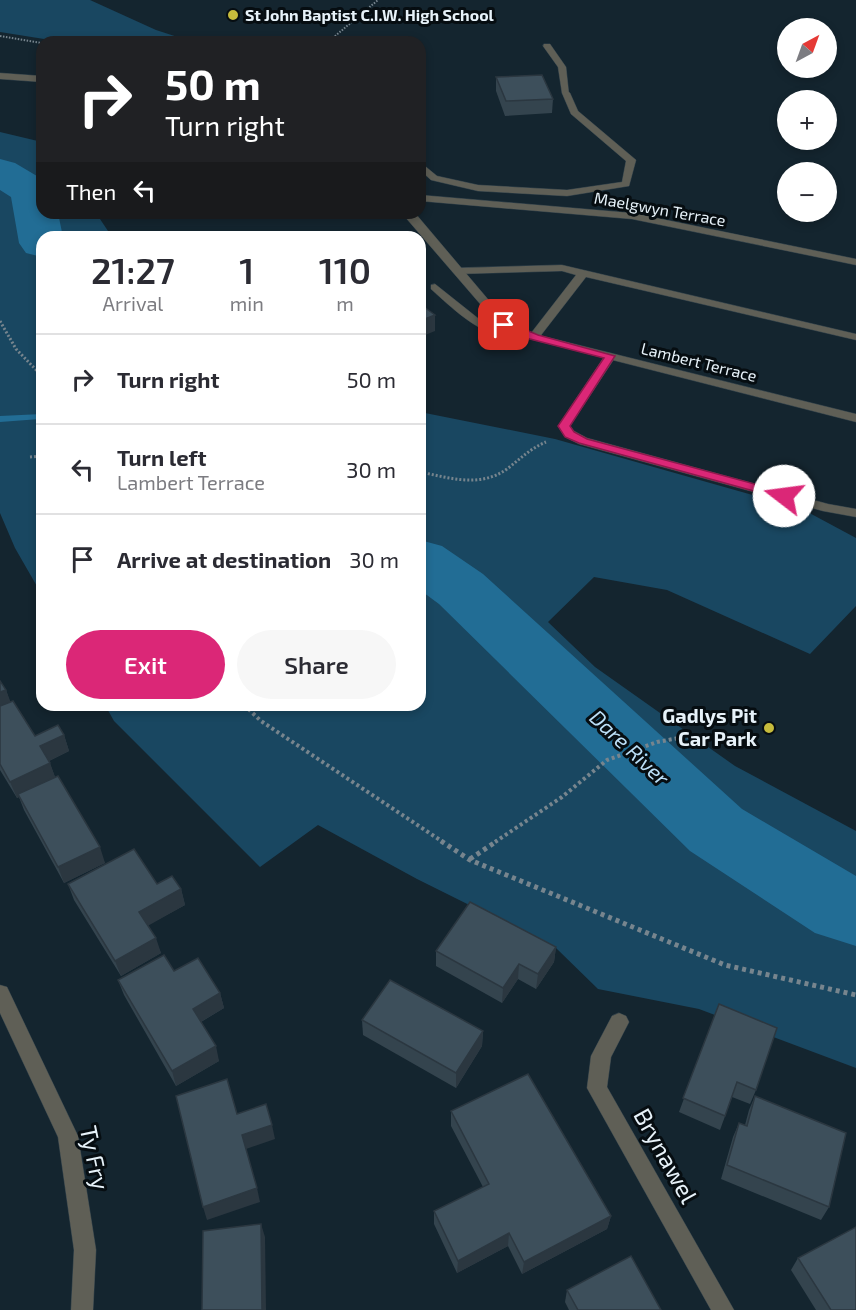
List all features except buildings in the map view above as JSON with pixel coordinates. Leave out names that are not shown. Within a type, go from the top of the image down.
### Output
[{"type":"street","points":[[426,171],[434,178],[478,188],[567,193],[626,184],[632,160],[574,112],[566,93],[562,67],[547,46]]},
{"type":"street","points":[[0,76],[36,79]]},
{"type":"street","points":[[552,192],[563,209]]},
{"type":"street","name":"Maelgwyn Terrace","points":[[426,198],[632,216],[856,262]]},
{"type":"street","name":"Lambert Terrace","points":[[413,219],[423,231]]},
{"type":"street","name":"Lambert Terrace","points":[[426,235],[504,325],[534,337],[856,418]]},
{"type":"street","points":[[457,271],[562,268],[856,337]]},
{"type":"street","points":[[534,337],[583,273]]},
{"type":"street","points":[[435,287],[464,314],[484,328],[504,335],[516,330]]},
{"type":"street","points":[[610,356],[564,426],[569,434],[583,441],[828,508],[856,513]]},
{"type":"street","name":"Ty Fry","points":[[0,993],[68,1136],[85,1250],[82,1310]]},
{"type":"street","name":"Brynawel","points":[[619,1022],[601,1056],[597,1089],[723,1310]]},
{"type":"path","points":[[335,36],[378,0]]},
{"type":"path","points":[[0,36],[36,42]]},
{"type":"path","points":[[0,321],[16,349],[36,370]]},
{"type":"path","points":[[426,473],[473,481],[498,476],[534,446],[569,434]]},
{"type":"path","points":[[30,457],[36,456]]},
{"type":"path","points":[[250,711],[261,721],[470,860],[725,965],[856,995]]},
{"type":"path","points":[[470,860],[562,797],[607,760],[657,742],[690,736]]},
{"type":"shaded area","points":[[0,0],[90,0],[174,36],[36,38],[0,32]]},
{"type":"shaded area","points":[[0,132],[36,141],[36,219],[100,219],[108,231],[36,231],[36,585],[15,548],[0,513]]},
{"type":"shaded area","points":[[426,413],[555,439],[802,509],[856,538],[856,606],[810,654],[667,590],[594,577],[548,622],[595,667],[735,766],[856,831],[856,1068],[699,1009],[598,989],[556,948],[417,879],[318,825],[260,867],[114,721],[108,711],[426,711]]},
{"type":"waterway","name":"Dare River","points":[[0,172],[31,191],[36,215]]},
{"type":"waterway","name":"Dare River","points":[[37,219],[39,231]]},
{"type":"waterway","points":[[0,419],[36,416]]},
{"type":"waterway","name":"Dare River","points":[[426,564],[461,589],[716,830],[843,909],[856,912]]},
{"type":"place","name":"St John Baptist C.I.W. High School","points":[[233,15]]},
{"type":"place","name":"Gadlys Pit Car Park","points":[[769,728]]},
{"type":"route","points":[[504,325],[534,337],[610,356],[564,426],[569,434],[583,441],[784,496]]}]
